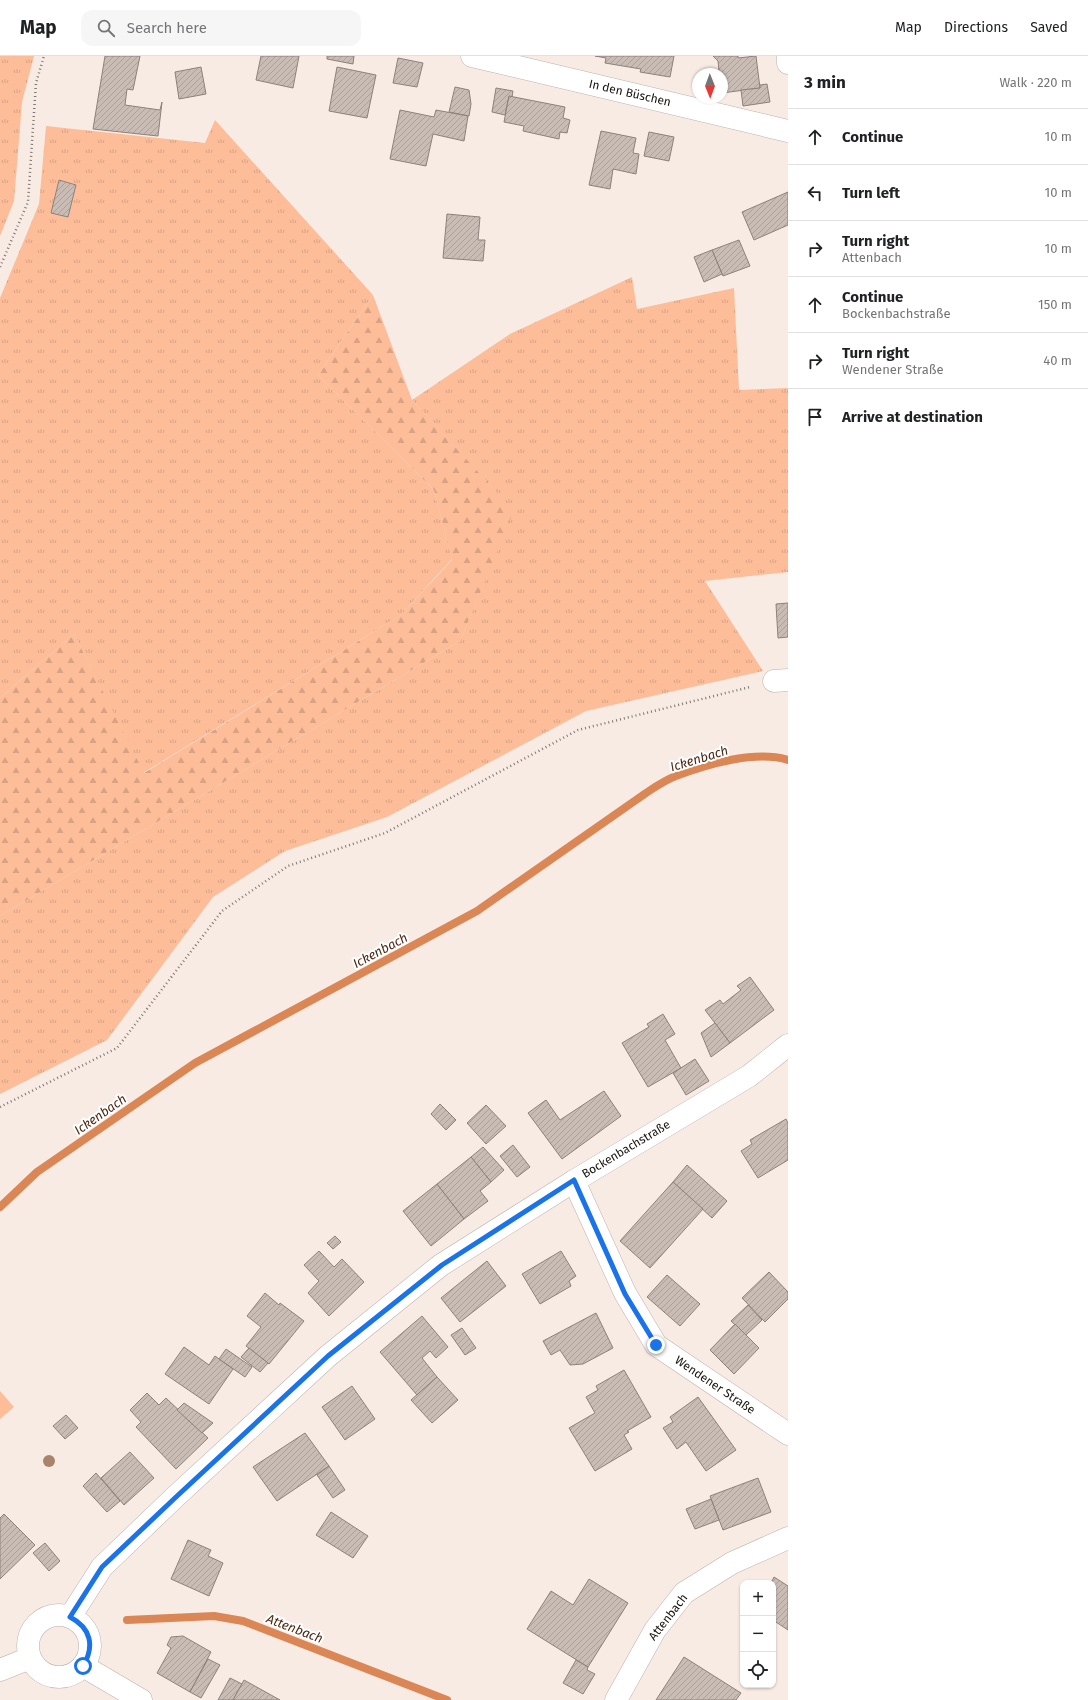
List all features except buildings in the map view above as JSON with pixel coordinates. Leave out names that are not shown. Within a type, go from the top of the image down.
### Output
[{"type":"street","name":"In den Büschen","points":[[472,56],[788,131]]},
{"type":"street","points":[[788,56],[788,63]]},
{"type":"street","name":"Bockenbachstraße","points":[[70,1617],[102,1567],[328,1356],[442,1265],[574,1180],[749,1076],[788,1045]]},
{"type":"street","name":"Wendener Straße","points":[[574,1180],[625,1294],[656,1345],[788,1434]]},
{"type":"street","name":"Attenbach","points":[[616,1700],[655,1630],[684,1594],[732,1563],[788,1538]]},
{"type":"street","points":[[60,1614],[70,1617],[79,1622],[86,1629],[90,1638],[91,1648],[88,1658],[83,1666],[75,1673],[65,1677],[54,1677],[44,1674],[35,1667],[30,1658],[27,1647],[29,1636],[34,1626],[42,1620],[60,1614]]},
{"type":"street","points":[[0,1670],[30,1658]]},
{"type":"street","points":[[83,1666],[141,1700]]},
{"type":"path","points":[[0,267],[28,202],[36,84],[44,56]]},
{"type":"path","points":[[0,1107],[117,1048],[222,911],[288,866],[385,833],[578,730],[781,681]]},
{"type":"green space","points":[[0,56],[34,56],[22,102],[14,201],[0,236]]},
{"type":"green space","points":[[215,120],[373,295],[318,375],[434,490],[452,559],[401,615],[143,773],[74,634],[0,698],[0,298],[39,204],[46,126],[205,143]]},
{"type":"green space","points":[[632,277],[637,309],[734,288],[739,390],[788,388],[788,572],[705,581],[763,671],[586,711],[387,817],[285,851],[213,897],[107,1040],[0,1094],[0,916],[460,641],[513,511],[412,400],[510,334]]},
{"type":"green space","points":[[373,295],[412,400],[514,511],[460,641],[0,916],[0,698],[74,634],[144,773],[401,615],[452,560],[434,490],[318,375]]},
{"type":"green space","points":[[0,1391],[14,1407],[0,1419]]},
{"type":"waterway","name":"Ickenbach","points":[[0,1207],[37,1172],[195,1063],[477,911],[664,782],[702,767],[732,760],[761,757],[775,757],[788,760]]},
{"type":"waterway","name":"Attenbach","points":[[127,1620],[214,1616],[243,1621],[447,1700]]},
{"type":"route","points":[[83,1666],[88,1658],[91,1648],[90,1638],[86,1629],[79,1622],[70,1617],[102,1567],[328,1356],[442,1265],[574,1180],[625,1294],[656,1345]]}]
